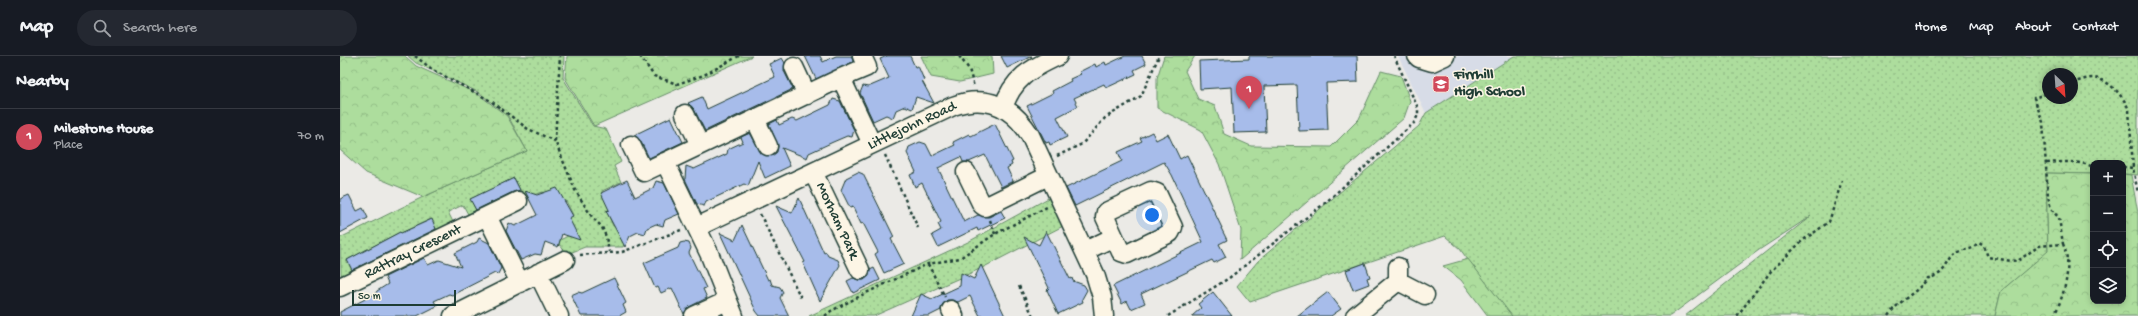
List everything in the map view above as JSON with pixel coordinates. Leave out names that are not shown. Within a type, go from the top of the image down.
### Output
[{"type":"street","points":[[631,145],[644,172],[867,66],[862,56]]},
{"type":"street","points":[[1003,108],[1014,85],[1023,75],[1030,62],[1058,56]]},
{"type":"street","points":[[1417,56],[1418,58],[1432,62],[1445,56]]},
{"type":"street","points":[[794,67],[807,95]]},
{"type":"street","points":[[841,78],[875,143]]},
{"type":"street","name":"Littlejohn Road","points":[[697,227],[953,106],[968,101],[978,101],[1003,108],[1021,122],[1085,251],[1097,280],[1102,297],[1104,316]]},
{"type":"street","points":[[685,114],[700,145]]},
{"type":"street","points":[[755,119],[768,146]]},
{"type":"street","points":[[665,162],[709,253],[731,308],[694,316]]},
{"type":"street","points":[[966,172],[982,205],[985,207],[1045,170]]},
{"type":"street","name":"Morham Park","points":[[813,172],[860,270]]},
{"type":"street","name":"Rattray Crescent","points":[[340,287],[518,201]]},
{"type":"street","points":[[487,216],[520,283]]},
{"type":"street","points":[[1085,251],[1114,237]]},
{"type":"street","points":[[453,316],[565,260]]},
{"type":"street","points":[[538,273],[559,316]]},
{"type":"street","points":[[1355,316],[1398,274],[1425,295]]},
{"type":"path","points":[[415,56],[434,70],[491,101],[528,129],[555,140]]},
{"type":"path","points":[[560,56],[555,140],[575,190],[592,217],[602,227],[609,252]]},
{"type":"path","points":[[640,56],[654,76],[677,84],[704,75],[739,56]]},
{"type":"path","points":[[959,56],[969,69],[978,101]]},
{"type":"path","points":[[1045,170],[1082,144],[1105,118],[1141,96],[1159,56]]},
{"type":"path","points":[[1168,316],[1229,278],[1325,203],[1414,123],[1418,115],[1418,108],[1394,56]]},
{"type":"path","points":[[2078,81],[2087,78],[2095,78],[2109,85],[2122,97],[2129,110],[2134,168],[2138,193]]},
{"type":"path","points":[[2042,95],[2034,98],[2042,122],[2047,163],[2048,196],[2052,209],[2059,218],[2063,244],[2068,254],[2066,279],[2061,301],[2054,316]]},
{"type":"path","points":[[875,143],[918,228]]},
{"type":"path","points":[[2047,163],[2066,161],[2086,163],[2090,165]]},
{"type":"path","points":[[2126,167],[2134,168]]},
{"type":"path","points":[[1737,316],[1771,271],[1784,257],[1802,241],[1829,222],[1842,180]]},
{"type":"path","points":[[826,316],[831,311],[868,292],[928,264],[960,258],[995,234],[1060,200]]},
{"type":"path","points":[[753,201],[801,298]]},
{"type":"path","points":[[565,260],[581,255],[622,252],[686,229],[697,227]]},
{"type":"path","points":[[1888,316],[1894,306],[1921,287],[1928,278],[1935,277],[1946,269],[1951,258],[1960,252],[1971,250],[1979,243],[1984,246],[1988,257],[2011,261],[2019,260],[2039,246],[2063,244]]},
{"type":"path","points":[[928,264],[953,313]]},
{"type":"path","points":[[1019,286],[1033,316]]},
{"type":"shaded area","name":"Firrhill High School","points":[[1398,56],[1514,56],[1426,113]]},
{"type":"green space","points":[[340,56],[405,56],[416,66],[478,94],[507,116],[527,151],[423,197],[366,173],[340,150]]},
{"type":"green space","points":[[408,56],[564,56],[563,78],[593,126],[606,129],[621,162],[614,166],[621,182],[602,191],[610,210],[607,212],[613,226],[617,225],[625,241],[623,247],[585,247],[567,254],[559,244],[560,240],[568,236],[572,237],[567,219],[573,215],[566,201],[562,203],[543,192],[530,196],[529,199],[520,190],[514,178],[471,199],[477,213],[469,216],[463,205],[448,212],[454,224],[437,231],[431,219],[401,233],[400,232],[347,260],[353,272],[341,277],[340,238],[423,197],[527,151],[508,116],[478,92],[416,63]]},
{"type":"green space","points":[[567,56],[752,56],[594,126],[565,78]]},
{"type":"green space","points":[[921,56],[992,56],[993,74],[960,82],[931,77]]},
{"type":"green space","points":[[1164,56],[1195,56],[1185,71],[1198,99],[1215,106],[1224,134],[1251,146],[1331,147],[1359,119],[1381,71],[1401,76],[1410,101],[1404,118],[1240,260],[1241,230],[1219,164],[1201,130],[1157,108],[1157,78]]},
{"type":"green space","points":[[1514,56],[2138,56],[2138,175],[2126,174],[2126,160],[2090,160],[2090,174],[2046,173],[2048,252],[2001,291],[1995,316],[1685,316],[1811,216],[1759,250],[1670,316],[1509,316],[1460,249],[1445,236],[1250,302],[1237,286],[1258,261],[1419,126],[1426,113]]},
{"type":"green space","points":[[2046,173],[2090,174],[2090,304],[2126,304],[2126,174],[2131,175],[2138,213],[2138,316],[1995,316],[2001,291],[2048,251]]},
{"type":"green space","points":[[1052,196],[1065,225],[982,268],[874,316],[809,316],[968,242]]},
{"type":"green space","points":[[1468,259],[1512,316],[1488,316],[1461,280],[1443,266]]},
{"type":"building","points":[[805,56],[820,56],[823,62],[836,56],[852,56],[853,62],[816,79]]},
{"type":"building","points":[[887,56],[910,56],[915,67],[918,66],[924,80],[922,81],[934,103],[916,97],[912,109],[905,106],[896,110],[893,118],[886,115],[873,121],[860,93],[863,86],[868,87],[889,78],[880,59]]},
{"type":"building","points":[[1001,56],[1032,56],[1007,68]]},
{"type":"building","points":[[1125,56],[1142,56],[1146,64],[1134,70],[1136,74],[1106,88],[1104,84],[1074,98],[1078,106],[1057,117],[1067,137],[1050,145],[1049,142],[1046,143],[1027,106],[1053,93],[1052,91],[1071,81],[1070,79],[1081,74],[1079,72],[1095,64],[1096,67],[1105,62],[1106,65]]},
{"type":"building","points":[[1249,56],[1357,56],[1358,82],[1326,83],[1328,130],[1299,131],[1297,85],[1264,86],[1266,132],[1234,133],[1232,87],[1200,89],[1199,61],[1249,59]]},
{"type":"building","points":[[782,58],[785,63],[784,71],[793,89],[705,131],[694,109],[688,103],[702,97],[707,109],[775,77],[769,64]]},
{"type":"building","points":[[833,99],[840,101],[854,130],[852,137],[847,136],[809,153],[807,158],[782,148],[790,166],[765,178],[758,161],[748,186],[744,184],[706,202],[704,206],[697,204],[685,179],[686,166],[694,169],[727,154],[728,149],[743,142],[741,137],[750,133],[762,154],[772,156],[777,152],[778,146],[769,124],[777,120],[779,125],[792,119],[797,121],[830,105]]},
{"type":"building","points":[[671,117],[683,142],[649,158],[640,140],[634,135]]},
{"type":"building","points":[[995,124],[1013,161],[1011,162],[1012,165],[1007,168],[1013,181],[1001,187],[985,155],[969,162],[963,162],[961,157],[938,168],[964,222],[978,215],[989,217],[1001,211],[1005,218],[978,231],[977,228],[938,247],[932,235],[941,230],[938,224],[941,222],[922,183],[915,187],[910,175],[916,172],[907,153],[909,147],[920,142],[926,144],[932,156],[955,145],[953,142],[969,134],[971,136]]},
{"type":"building","points":[[1152,132],[1156,140],[1168,134],[1180,159],[1187,155],[1227,240],[1219,244],[1226,257],[1214,263],[1212,260],[1141,294],[1145,303],[1131,309],[1127,301],[1122,304],[1113,286],[1203,242],[1172,175],[1164,162],[1075,206],[1066,188],[1122,161],[1118,152],[1142,141],[1140,138]]},
{"type":"building","points":[[858,172],[863,174],[894,237],[891,239],[904,264],[884,273],[875,254],[878,252],[863,223],[861,224],[853,207],[850,208],[841,190],[846,178]]},
{"type":"building","points":[[514,178],[520,190],[476,210],[470,199]]},
{"type":"building","points":[[627,180],[635,197],[653,188],[656,181],[664,183],[679,214],[665,220],[663,226],[656,224],[647,228],[645,234],[638,232],[630,236],[625,247],[606,211],[609,210],[601,193]]},
{"type":"building","points":[[557,188],[573,216],[569,218],[580,240],[562,234],[558,247],[545,242],[541,255],[535,254],[521,260],[506,231],[509,223],[515,226],[537,215],[525,191],[537,195]]},
{"type":"building","points":[[349,195],[357,211],[363,208],[368,218],[340,233],[340,199]]},
{"type":"building","points":[[799,198],[824,253],[826,252],[828,256],[838,260],[840,265],[820,301],[803,263],[805,262],[776,206],[792,213]]},
{"type":"building","points":[[432,219],[436,229],[352,270],[347,260],[400,232],[401,233]]},
{"type":"building","points":[[742,225],[768,280],[770,279],[772,285],[780,287],[783,292],[780,298],[789,316],[760,316],[756,311],[720,233],[735,240]]},
{"type":"building","points":[[1046,231],[1070,279],[1072,278],[1073,281],[1084,285],[1087,290],[1082,299],[1083,302],[1058,314],[1047,290],[1049,288],[1024,237],[1039,245]]},
{"type":"building","points":[[479,238],[489,243],[501,268],[498,274],[495,273],[452,295],[449,294],[434,301],[437,306],[417,316],[340,316],[340,312],[375,294],[388,284],[385,277],[424,258],[428,265],[439,260],[461,267],[455,253],[477,242]]},
{"type":"building","points":[[680,243],[689,243],[691,248],[689,253],[706,288],[703,289],[707,298],[689,307],[684,314],[672,288],[661,293],[658,287],[655,288],[644,263],[678,248]]},
{"type":"building","points":[[1365,263],[1370,277],[1367,278],[1369,284],[1353,290],[1346,270]]},
{"type":"building","points":[[981,265],[1005,316],[980,316],[970,296],[958,302],[947,300],[942,305],[941,310],[929,316],[911,316],[921,294],[932,299],[960,286],[961,273],[974,279]]},
{"type":"building","points":[[874,268],[880,280],[853,293],[847,281],[853,278],[864,280],[869,276],[870,270]]},
{"type":"building","points":[[614,278],[626,303],[623,305],[626,312],[619,316],[581,316],[571,295],[578,292],[582,293]]},
{"type":"building","points":[[1213,292],[1232,316],[1192,316],[1201,308],[1198,304]]},
{"type":"building","points":[[1328,292],[1341,309],[1331,316],[1297,316]]},
{"type":"place","name":"Firrhill High School","points":[[1441,84]]},
{"type":"place","name":"Milestone House","points":[[1249,109]]}]
